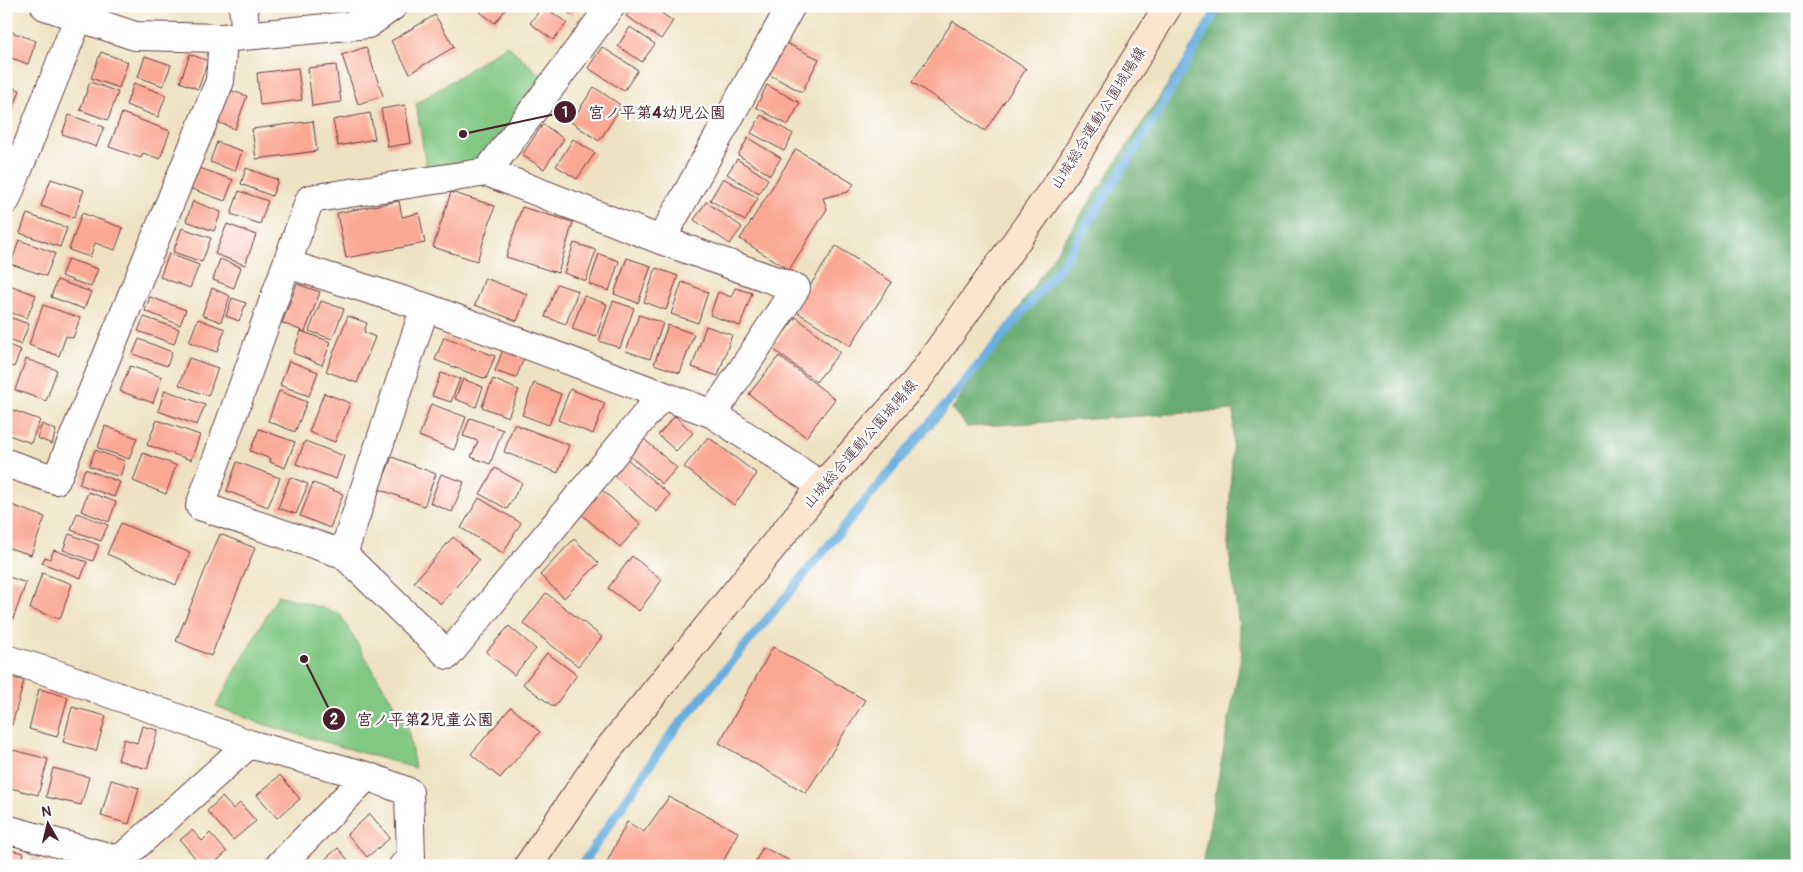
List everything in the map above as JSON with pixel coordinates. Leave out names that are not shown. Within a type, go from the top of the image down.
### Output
[{"type":"main road","name":"山城総合運動公園城陽線","points":[[528,866],[602,757],[822,486],[924,371],[1065,173],[1168,6]]},
{"type":"street","points":[[45,6],[82,12],[135,36],[234,36],[368,24],[393,6]]},
{"type":"street","points":[[6,463],[56,480],[220,81],[243,6]]},
{"type":"street","points":[[486,172],[611,6]]},
{"type":"street","points":[[660,240],[791,6]]},
{"type":"street","points":[[6,200],[82,12]]},
{"type":"street","points":[[662,396],[448,655],[343,554],[200,506],[310,199],[486,172],[660,240],[796,288],[713,414]]},
{"type":"street","points":[[287,264],[425,307],[713,414],[822,486]]},
{"type":"street","points":[[343,554],[425,307]]},
{"type":"street","points":[[6,659],[56,674],[249,744],[367,776],[409,792],[411,858],[403,866]]},
{"type":"street","points":[[6,829],[116,863],[249,744]]},
{"type":"street","points":[[279,866],[367,776]]},
{"type":"green space","points":[[1234,6],[1797,6],[1797,866],[1202,866],[1242,650],[1228,544],[1234,410],[967,427],[952,409],[1210,21]]},
{"type":"green space","points":[[507,45],[546,80],[483,164],[427,172],[416,104]]},
{"type":"green space","points":[[278,595],[339,613],[408,728],[415,768],[259,723],[216,706]]},
{"type":"building","points":[[485,6],[505,6],[507,8],[495,23],[480,12]]},
{"type":"building","points":[[543,6],[567,23],[553,40],[530,23]]},
{"type":"building","points":[[560,6],[578,6],[571,15]]},
{"type":"building","points":[[633,6],[651,6],[673,21],[661,39],[626,16]]},
{"type":"building","points":[[435,15],[454,47],[410,73],[391,41]]},
{"type":"building","points":[[953,21],[1026,69],[985,131],[912,82]]},
{"type":"building","points":[[630,27],[655,44],[642,62],[618,46]]},
{"type":"building","points":[[6,30],[36,41],[28,64],[6,56]]},
{"type":"building","points":[[782,41],[819,59],[802,92],[766,73]]},
{"type":"building","points":[[366,47],[383,96],[358,104],[342,55]]},
{"type":"building","points":[[602,47],[638,70],[624,91],[588,68]]},
{"type":"building","points":[[101,52],[128,62],[119,88],[91,78]]},
{"type":"building","points":[[190,54],[208,61],[198,89],[180,82]]},
{"type":"building","points":[[145,56],[171,65],[163,86],[138,77]]},
{"type":"building","points":[[336,65],[341,102],[312,106],[308,68]]},
{"type":"building","points":[[298,68],[302,100],[260,105],[257,73]]},
{"type":"building","points":[[90,82],[118,92],[108,120],[80,110]]},
{"type":"building","points":[[134,83],[166,95],[158,117],[126,105]]},
{"type":"building","points":[[767,85],[800,103],[788,125],[756,107]]},
{"type":"building","points":[[6,86],[20,90],[10,118],[6,117]]},
{"type":"building","points":[[594,87],[622,106],[599,141],[571,122]]},
{"type":"building","points":[[229,90],[247,96],[235,129],[217,122]]},
{"type":"building","points":[[405,105],[411,143],[388,147],[381,109]]},
{"type":"building","points":[[122,113],[170,131],[160,159],[143,153],[141,158],[109,147]]},
{"type":"building","points":[[370,113],[375,139],[338,146],[333,120]]},
{"type":"building","points":[[69,115],[104,127],[96,147],[62,134]]},
{"type":"building","points":[[761,115],[793,134],[784,151],[751,133]]},
{"type":"building","points":[[313,121],[317,151],[256,159],[252,129]]},
{"type":"building","points":[[543,124],[564,139],[544,169],[522,155]]},
{"type":"building","points":[[748,138],[781,158],[770,175],[738,155]]},
{"type":"building","points":[[573,139],[595,153],[577,179],[556,166]]},
{"type":"building","points":[[217,142],[242,151],[235,171],[210,162]]},
{"type":"building","points":[[796,149],[854,184],[848,192],[823,198],[827,209],[789,270],[740,239]]},
{"type":"building","points":[[737,159],[768,179],[759,194],[727,174]]},
{"type":"building","points":[[197,167],[233,180],[225,201],[189,188]]},
{"type":"building","points":[[246,168],[278,180],[272,196],[241,184]]},
{"type":"building","points":[[723,178],[758,198],[745,221],[710,200]]},
{"type":"building","points":[[51,179],[84,190],[74,218],[41,206]]},
{"type":"building","points":[[239,191],[268,201],[260,224],[231,214]]},
{"type":"building","points":[[451,192],[495,206],[477,261],[433,247]]},
{"type":"building","points":[[193,201],[221,212],[214,231],[186,221]]},
{"type":"building","points":[[399,201],[402,217],[419,213],[425,243],[346,258],[337,213]]},
{"type":"building","points":[[706,202],[742,227],[730,244],[694,220]]},
{"type":"building","points":[[522,207],[573,222],[558,273],[506,257]]},
{"type":"building","points":[[82,213],[123,228],[115,250],[95,243],[90,257],[69,250]]},
{"type":"building","points":[[27,214],[67,228],[60,247],[20,233]]},
{"type":"building","points":[[227,224],[256,235],[245,265],[215,254]]},
{"type":"building","points":[[182,228],[211,238],[202,262],[173,252]]},
{"type":"building","points":[[19,240],[55,253],[46,276],[11,264]]},
{"type":"building","points":[[574,243],[596,250],[586,281],[564,273]]},
{"type":"building","points":[[836,246],[892,282],[850,346],[794,310]]},
{"type":"building","points":[[169,254],[199,265],[190,288],[160,277]]},
{"type":"building","points":[[599,254],[619,261],[609,291],[589,284]]},
{"type":"building","points":[[627,258],[651,266],[638,303],[614,294]]},
{"type":"building","points":[[68,259],[98,269],[91,287],[61,276]]},
{"type":"building","points":[[220,259],[241,267],[234,288],[213,280]]},
{"type":"building","points":[[656,268],[678,276],[666,310],[644,302]]},
{"type":"building","points":[[485,278],[527,294],[517,321],[475,305]]},
{"type":"building","points":[[57,280],[91,292],[84,309],[51,297]]},
{"type":"building","points":[[682,282],[708,292],[698,323],[671,314]]},
{"type":"building","points":[[7,284],[36,295],[27,318],[6,311]]},
{"type":"building","points":[[297,284],[320,292],[305,332],[282,323]]},
{"type":"building","points":[[557,284],[578,291],[566,324],[545,317]]},
{"type":"building","points":[[212,288],[230,296],[221,322],[202,315]]},
{"type":"building","points":[[735,288],[752,293],[740,326],[710,315],[718,292],[731,297]]},
{"type":"building","points":[[584,296],[607,304],[596,337],[572,329]]},
{"type":"building","points":[[150,297],[186,310],[180,325],[145,311]]},
{"type":"building","points":[[232,298],[246,303],[239,321],[226,316]]},
{"type":"building","points":[[321,301],[344,309],[332,339],[309,331]]},
{"type":"building","points":[[613,301],[634,308],[620,348],[599,341]]},
{"type":"building","points":[[43,305],[80,318],[73,338],[66,336],[59,356],[29,345]]},
{"type":"building","points":[[639,315],[663,323],[650,359],[626,351]]},
{"type":"building","points":[[6,316],[29,324],[21,345],[6,339]]},
{"type":"building","points":[[348,316],[367,323],[364,332],[375,337],[357,383],[326,371]]},
{"type":"building","points":[[144,317],[179,329],[174,344],[138,331]]},
{"type":"building","points":[[796,317],[840,352],[816,382],[772,348]]},
{"type":"building","points":[[198,319],[225,329],[217,352],[189,342]]},
{"type":"building","points":[[668,325],[694,334],[680,373],[654,364]]},
{"type":"building","points":[[706,326],[732,335],[718,376],[692,367]]},
{"type":"building","points":[[301,331],[331,342],[322,365],[293,353]]},
{"type":"building","points":[[444,337],[495,356],[486,379],[435,360]]},
{"type":"building","points":[[139,339],[172,352],[167,366],[133,354]]},
{"type":"building","points":[[6,344],[21,350],[14,367],[6,364]]},
{"type":"building","points":[[503,349],[524,358],[516,378],[495,371]]},
{"type":"building","points":[[779,356],[835,399],[806,437],[749,394]]},
{"type":"building","points":[[189,358],[218,368],[208,396],[179,385]]},
{"type":"building","points":[[26,359],[57,370],[46,401],[15,390]]},
{"type":"building","points":[[289,361],[318,372],[309,396],[280,385]]},
{"type":"building","points":[[130,366],[162,377],[153,403],[120,391]]},
{"type":"building","points":[[441,373],[460,379],[451,402],[432,396]]},
{"type":"building","points":[[463,379],[483,387],[476,407],[455,399]]},
{"type":"building","points":[[493,379],[519,390],[508,417],[482,407]]},
{"type":"building","points":[[534,383],[561,394],[549,425],[522,415]]},
{"type":"building","points":[[570,389],[605,403],[593,434],[558,420]]},
{"type":"building","points":[[165,390],[205,405],[197,425],[158,411]]},
{"type":"building","points":[[279,391],[307,402],[295,432],[268,421]]},
{"type":"building","points":[[324,393],[350,403],[335,442],[309,432]]},
{"type":"building","points":[[431,404],[466,417],[454,450],[419,436]]},
{"type":"building","points":[[7,408],[40,420],[31,443],[6,434]]},
{"type":"building","points":[[675,416],[693,433],[676,451],[658,435]]},
{"type":"building","points":[[470,418],[503,430],[490,464],[471,457],[478,441],[463,436]]},
{"type":"building","points":[[157,420],[200,435],[191,460],[147,445]]},
{"type":"building","points":[[42,424],[56,430],[52,444],[37,438]]},
{"type":"building","points":[[514,424],[569,445],[558,473],[504,452]]},
{"type":"building","points":[[105,426],[137,438],[129,459],[98,448]]},
{"type":"building","points":[[259,429],[295,442],[285,468],[270,462],[271,459],[250,451]]},
{"type":"building","points":[[708,437],[757,474],[734,505],[684,467]]},
{"type":"building","points":[[644,439],[677,468],[662,484],[630,456]]},
{"type":"building","points":[[305,441],[344,456],[336,479],[296,464]]},
{"type":"building","points":[[95,450],[125,461],[120,477],[89,466]]},
{"type":"building","points":[[143,453],[176,465],[166,494],[133,481]]},
{"type":"building","points":[[392,457],[436,474],[424,506],[379,489]]},
{"type":"building","points":[[627,459],[670,495],[657,512],[614,476]]},
{"type":"building","points":[[237,462],[280,478],[268,507],[227,491]]},
{"type":"building","points":[[495,468],[522,483],[507,509],[480,494]]},
{"type":"building","points":[[85,469],[120,482],[114,497],[79,484]]},
{"type":"building","points":[[441,474],[464,482],[452,512],[430,503]]},
{"type":"building","points":[[290,477],[308,484],[296,514],[278,508]]},
{"type":"building","points":[[313,483],[343,494],[330,528],[300,516]]},
{"type":"building","points":[[602,490],[641,524],[620,547],[581,514]]},
{"type":"building","points":[[88,492],[116,502],[109,522],[81,511]]},
{"type":"building","points":[[479,498],[521,523],[503,553],[461,528]]},
{"type":"building","points":[[6,503],[45,517],[31,555],[6,547]]},
{"type":"building","points":[[77,513],[108,525],[101,541],[71,530]]},
{"type":"building","points":[[121,523],[190,553],[176,585],[107,554]]},
{"type":"building","points":[[69,534],[99,545],[93,561],[63,550]]},
{"type":"building","points":[[220,534],[255,548],[211,656],[176,641]]},
{"type":"building","points":[[453,537],[479,560],[441,604],[414,582]]},
{"type":"building","points":[[574,539],[599,563],[564,598],[540,575]]},
{"type":"building","points":[[54,550],[87,562],[81,578],[42,563],[45,557],[50,559]]},
{"type":"building","points":[[632,556],[662,580],[639,611],[608,588]]},
{"type":"building","points":[[42,573],[72,584],[60,619],[30,609]]},
{"type":"building","points":[[6,576],[26,583],[13,619],[6,617]]},
{"type":"building","points":[[546,593],[602,637],[578,666],[523,623]]},
{"type":"building","points":[[509,626],[536,649],[514,675],[486,652]]},
{"type":"building","points":[[773,647],[865,700],[806,793],[719,743]]},
{"type":"building","points":[[547,653],[577,675],[554,707],[523,684]]},
{"type":"building","points":[[6,676],[24,681],[12,725],[6,724]]},
{"type":"building","points":[[39,689],[68,697],[57,737],[29,729]]},
{"type":"building","points":[[72,707],[106,716],[96,751],[63,742]]},
{"type":"building","points":[[511,707],[540,732],[500,778],[471,754]]},
{"type":"building","points":[[142,726],[158,730],[147,769],[118,760],[124,739],[137,743]]},
{"type":"building","points":[[13,750],[48,759],[38,795],[6,787]]},
{"type":"building","points":[[53,768],[89,777],[81,805],[46,797]]},
{"type":"building","points":[[280,775],[300,799],[277,818],[257,795]]},
{"type":"building","points":[[111,780],[139,788],[129,824],[101,816]]},
{"type":"building","points":[[222,797],[233,809],[240,803],[256,821],[233,840],[207,811]]},
{"type":"building","points":[[669,797],[738,832],[721,866],[605,866],[627,822],[644,832]]},
{"type":"building","points":[[370,814],[390,838],[367,857],[347,834]]},
{"type":"building","points":[[192,830],[202,841],[210,833],[227,852],[211,866],[202,866],[180,840]]},
{"type":"building","points":[[763,847],[800,866],[753,866]]},
{"type":"building","points":[[338,848],[353,866],[317,866]]},
{"type":"building","points":[[6,849],[24,853],[21,866],[6,866]]},
{"type":"building","points":[[33,857],[65,865],[65,866],[30,866]]},
{"type":"waterway","points":[[581,866],[669,737],[1061,266],[1152,123],[1219,6]]},
{"type":"place","name":"宮ノ平第4幼児公園","points":[[463,134]]},
{"type":"place","name":"宮ノ平第2児童公園","points":[[304,659]]}]
